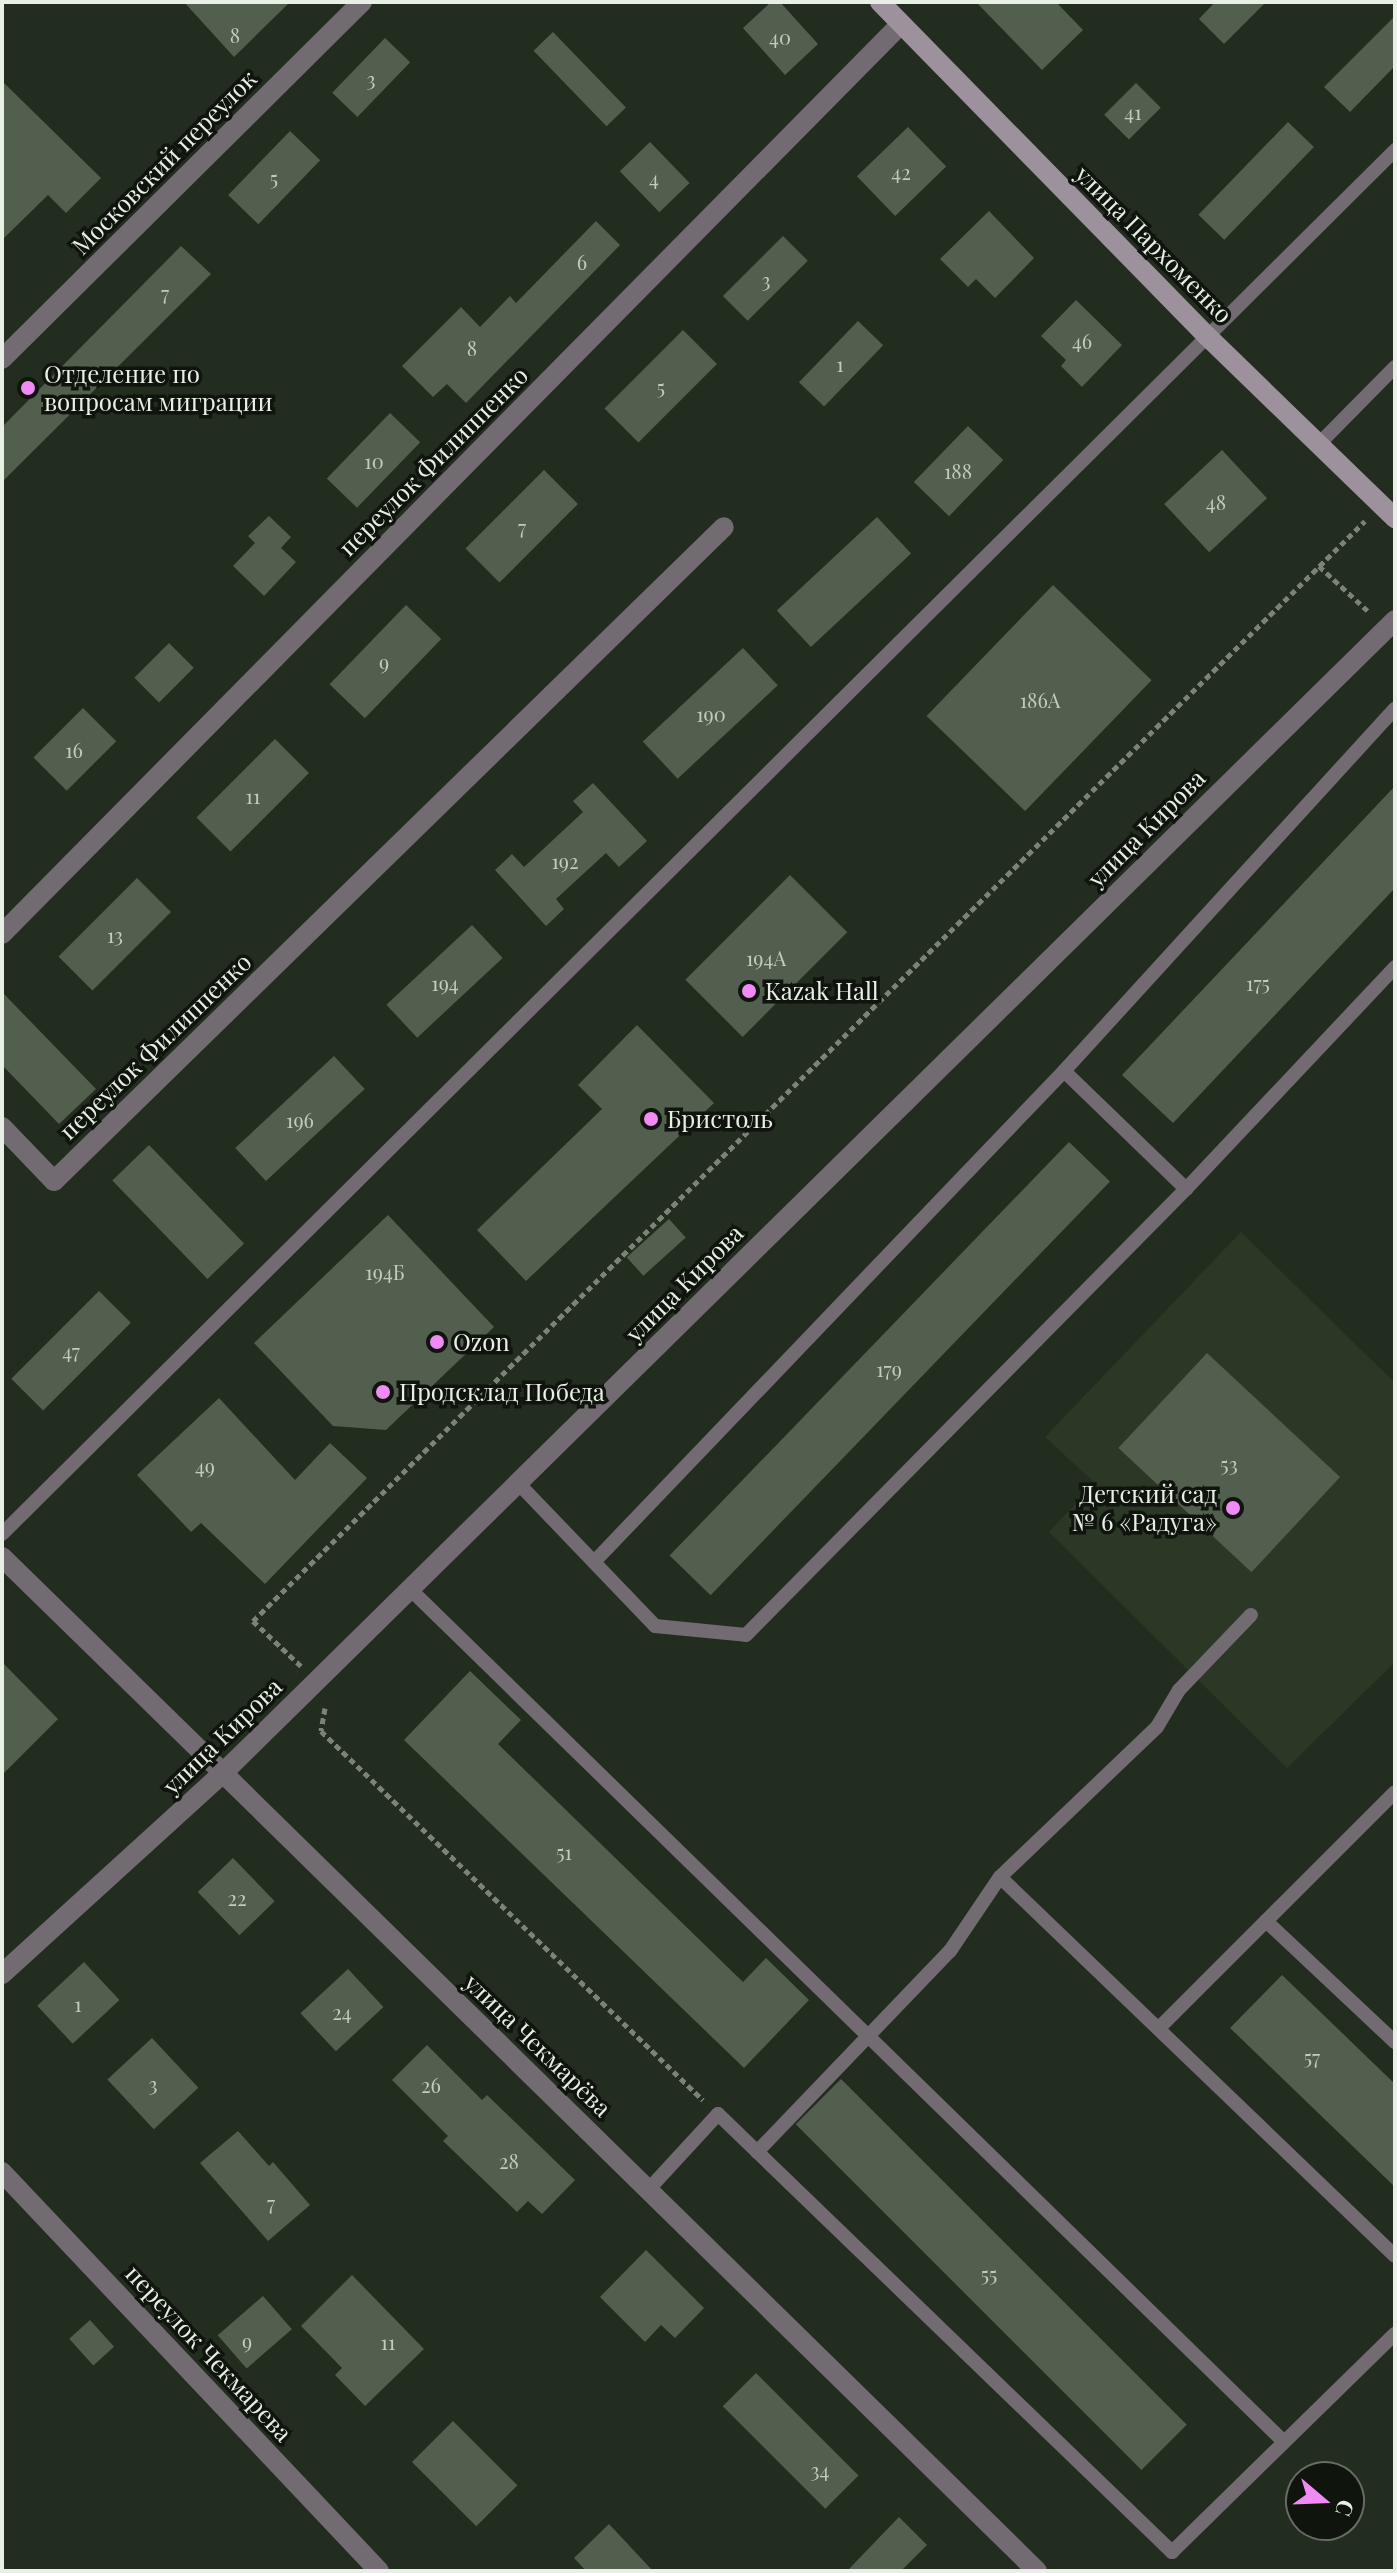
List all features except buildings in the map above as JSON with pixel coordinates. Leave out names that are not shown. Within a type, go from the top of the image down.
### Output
[{"type":"main road","name":"улица Пархоменко","points":[[880,2],[1207,336],[1395,518]]},
{"type":"street","name":"Московский переулок","points":[[2,359],[362,2]]},
{"type":"street","name":"переулок Филиппенко","points":[[2,934],[901,24]]},
{"type":"street","name":"переулок Филиппенко","points":[[2,1127],[54,1181],[724,527]]},
{"type":"street","name":"улица Кирова","points":[[2,1974],[223,1773],[1391,624]]},
{"type":"street","name":"улица Чекмарёва","points":[[2,1557],[1037,2571]]},
{"type":"street","name":"переулок Чекмарева","points":[[2,2172],[379,2571]]},
{"type":"lane","points":[[2,1534],[1395,150]]},
{"type":"lane","points":[[1319,444],[1395,367]]},
{"type":"lane","points":[[594,1562],[1064,1071],[1395,709]]},
{"type":"lane","points":[[518,1483],[655,1626],[746,1635],[1186,1189],[1395,967]]},
{"type":"lane","points":[[1064,1071],[1186,1189]]},
{"type":"lane","points":[[410,1589],[1284,2442]]},
{"type":"lane","points":[[757,2152],[950,1951],[1000,1877],[1157,1727],[1179,1690],[1251,1615]]},
{"type":"lane","points":[[1160,2027],[1393,1798]]},
{"type":"lane","points":[[1000,1877],[1160,2027],[1395,2256]]},
{"type":"lane","points":[[1266,1921],[1395,2042]]},
{"type":"lane","points":[[649,2189],[718,2114],[1172,2552],[1395,2334]]},
{"type":"path","points":[[1319,566],[1391,624]]},
{"type":"shaded area","name":"Детский сад № 6 «Радуга»","points":[[1241,1232],[1395,1383],[1395,1662],[1287,1768],[1049,1532],[1095,1483],[1045,1437]]},
{"type":"place","name":"Отделение по вопросам миграции","points":[[28,388]]},
{"type":"place","name":"Kazak Hall","points":[[749,991]]},
{"type":"place","name":"Бристоль","points":[[651,1119]]},
{"type":"place","name":"Ozon","points":[[437,1342]]},
{"type":"place","name":"Продсклад Победа","points":[[383,1392]]},
{"type":"place","name":"Детский сад № 6 «Радуга»","points":[[1233,1508]]}]
